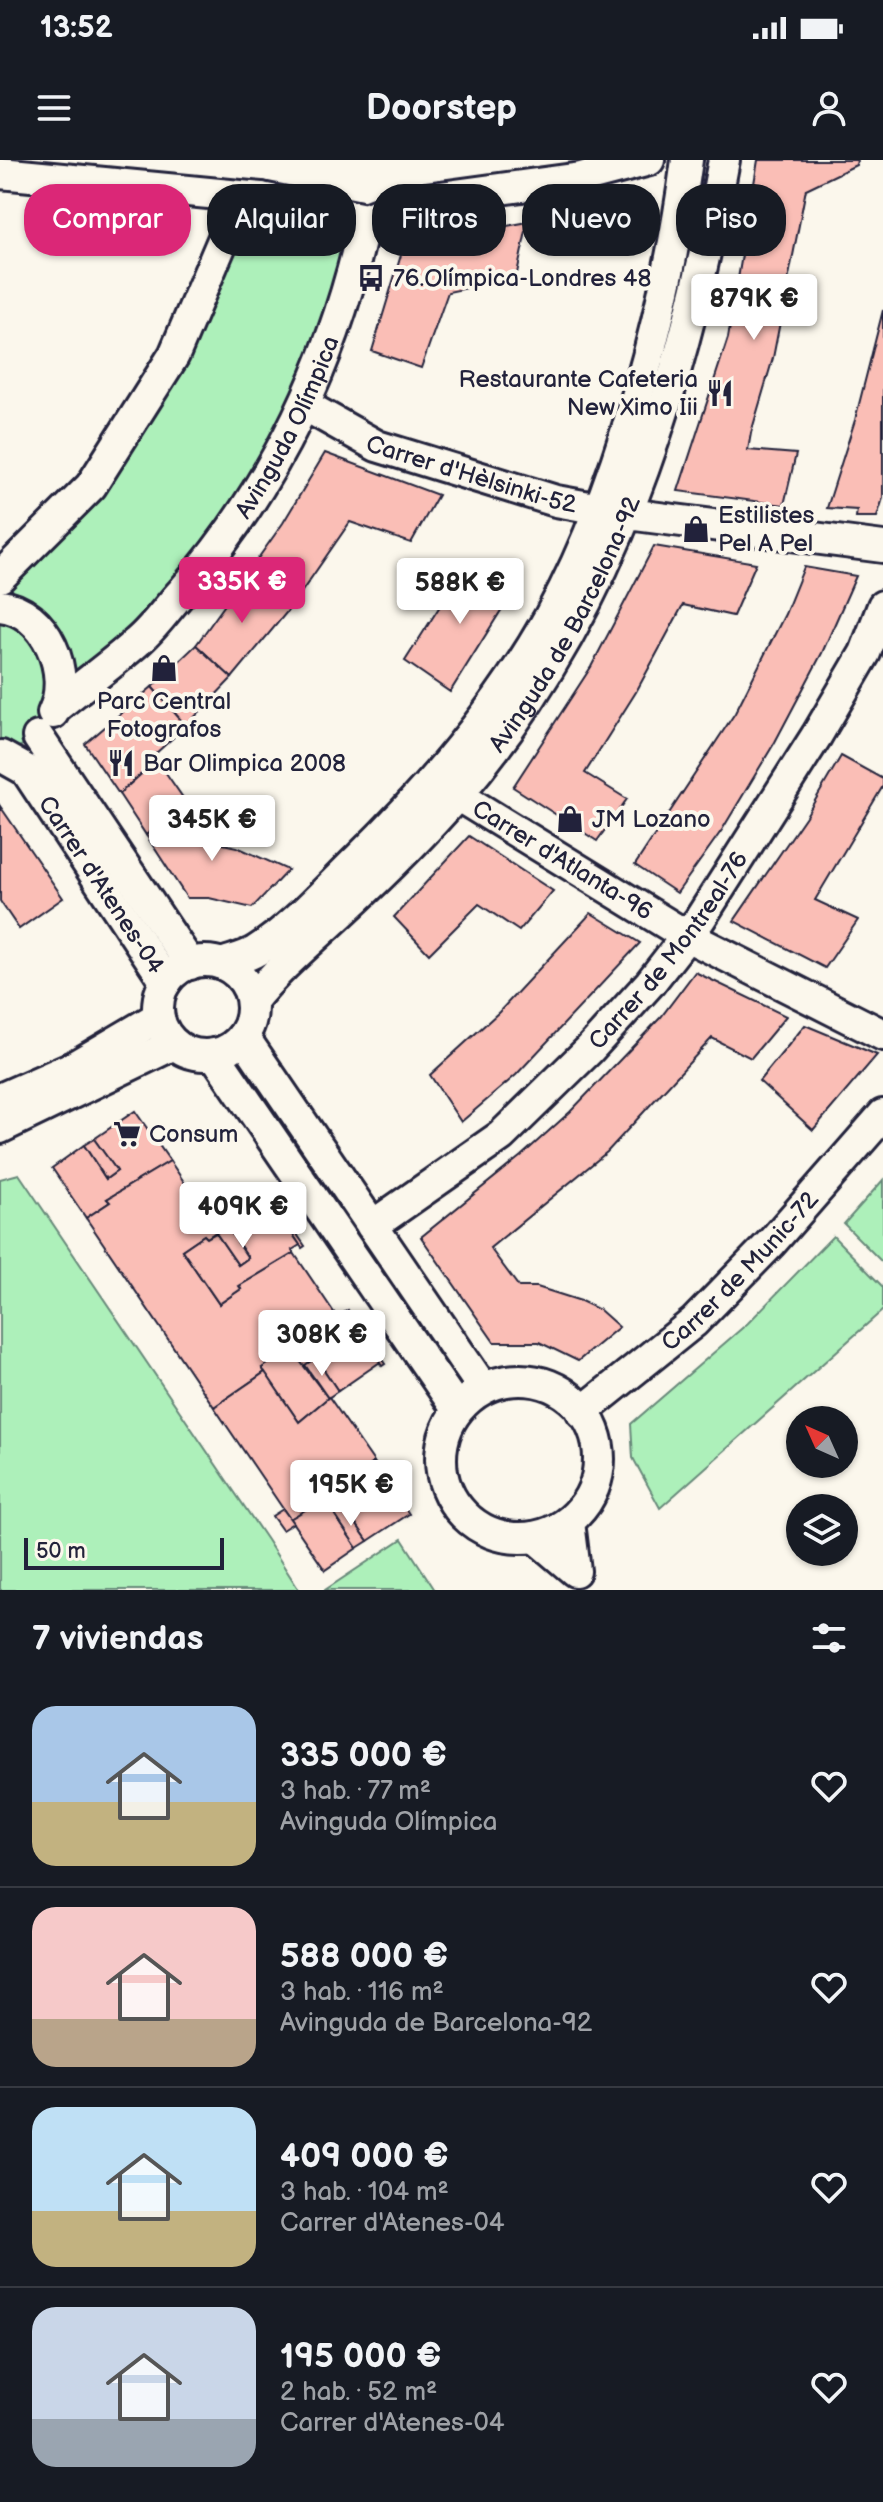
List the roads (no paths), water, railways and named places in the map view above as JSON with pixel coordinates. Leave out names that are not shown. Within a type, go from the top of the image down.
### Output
[{"type":"street","points":[[356,217],[365,219],[411,201],[581,178],[649,160]]},
{"type":"street","name":"Avinguda de Barcelona-92","points":[[252,1001],[274,974],[356,900],[457,795],[499,744],[595,592],[664,291],[687,160]]},
{"type":"street","name":"Avinguda de Barcelona-92","points":[[222,964],[255,952],[312,904],[418,798],[496,697],[549,617],[614,512],[671,385],[711,231],[724,160]]},
{"type":"street","points":[[0,173],[207,193]]},
{"type":"street","name":"Avinguda Olímpica","points":[[56,707],[139,641],[206,564],[279,455],[306,406],[355,260],[365,219]]},
{"type":"street","points":[[0,577],[91,486],[174,355],[216,256]]},
{"type":"street","name":"Carrer d'Hèlsinki-52","points":[[306,406],[377,446],[556,501],[614,512],[883,547]]},
{"type":"street","points":[[0,606],[7,606],[41,628],[54,648],[61,680],[56,707],[38,737],[0,756]]},
{"type":"street","name":"Carrer de Montreal-76","points":[[372,1226],[501,1136],[650,983],[700,919],[817,735],[865,653],[883,606]]},
{"type":"street","name":"Carrer d'Atenes-04","points":[[38,737],[190,964]]},
{"type":"street","name":"Carrer d'Atenes-04","points":[[0,756],[26,770],[166,982]]},
{"type":"street","name":"Carrer d'Atlanta-96","points":[[457,795],[685,935],[883,1035]]},
{"type":"street","points":[[190,964],[222,964],[239,976],[252,1001],[250,1021],[243,1036],[232,1046],[214,1054],[189,1052],[174,1044],[158,1017],[160,993],[176,970],[190,964]]},
{"type":"street","points":[[0,1099],[75,1066],[158,1017]]},
{"type":"street","points":[[243,1036],[483,1388]]},
{"type":"street","points":[[0,1128],[174,1044]]},
{"type":"street","points":[[214,1054],[457,1409]]},
{"type":"street","name":"Carrer de Munic-72","points":[[582,1412],[694,1322],[772,1242],[883,1115]]},
{"type":"street","points":[[511,1380],[539,1381],[566,1393],[592,1423],[600,1451],[600,1469],[588,1501],[569,1522],[535,1537],[516,1539],[480,1528],[457,1507],[442,1476],[441,1450],[457,1409],[483,1388],[511,1380]]},
{"type":"street","points":[[569,1522],[580,1581]]},
{"type":"street","points":[[535,1537],[580,1581]]},
{"type":"place","name":"76.Olímpica-Londres 48","points":[[371,278]]},
{"type":"place","name":"Restaurante Cafeteria New Ximo Iii","points":[[720,393]]},
{"type":"place","name":"Estilistes Pel A Pel","points":[[696,529]]},
{"type":"place","name":"Parc Central Fotografos","points":[[164,668]]},
{"type":"place","name":"Bar Olimpica 2008","points":[[121,763]]},
{"type":"place","name":"JM Lozano","points":[[570,819]]},
{"type":"place","name":"Consum","points":[[127,1134]]}]
